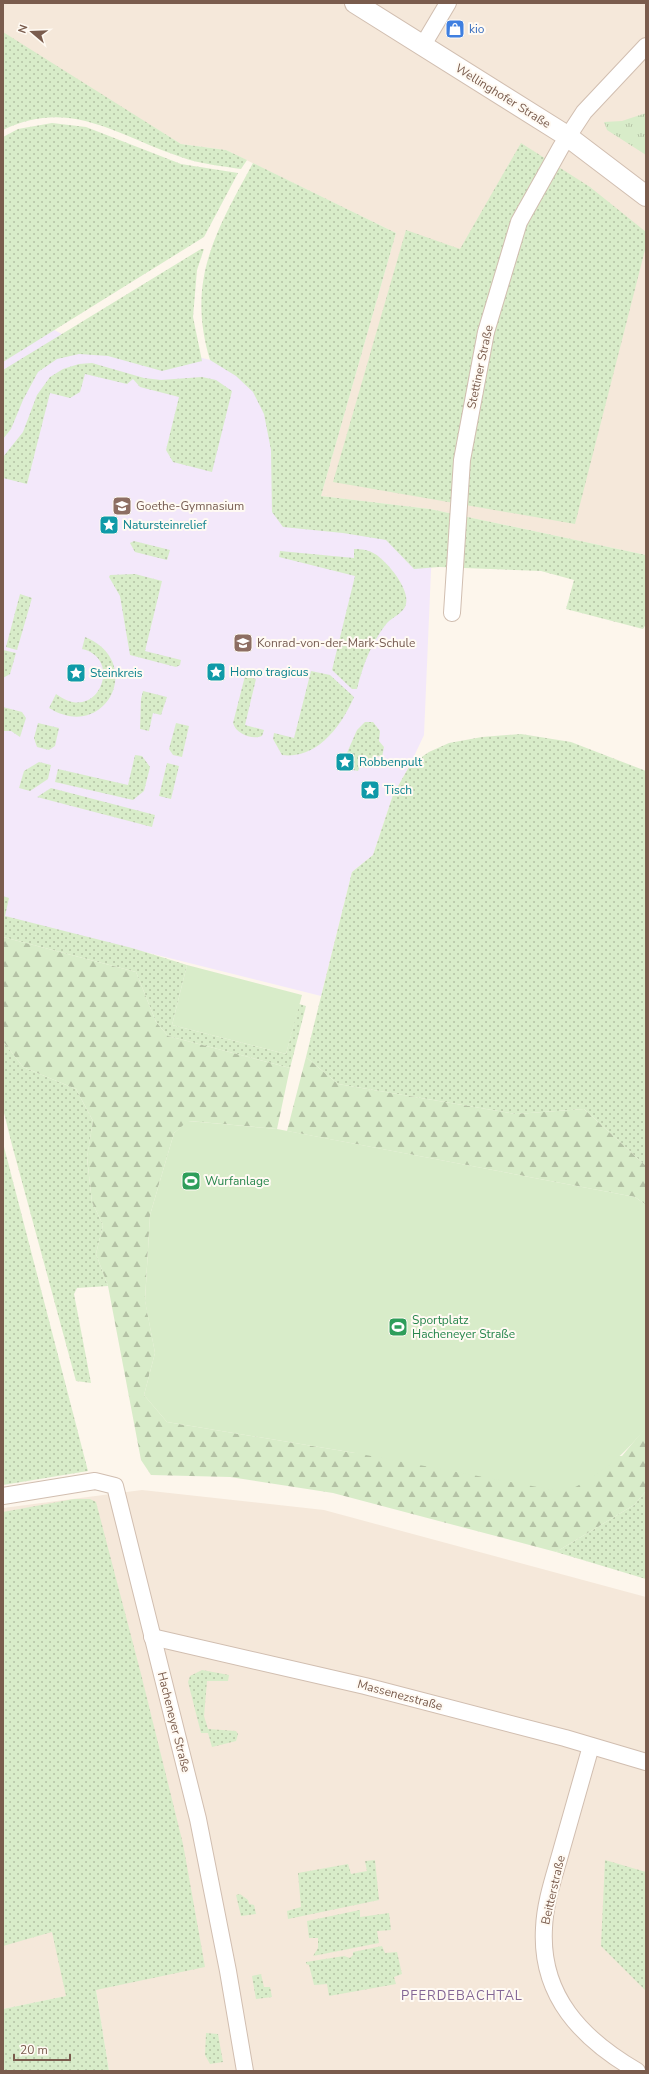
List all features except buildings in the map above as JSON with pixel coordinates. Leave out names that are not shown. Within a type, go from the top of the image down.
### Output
[{"type":"street","name":"Wellinghofer Straße","points":[[355,3],[567,136],[646,196]]},
{"type":"street","points":[[422,45],[448,3]]},
{"type":"street","name":"Stettiner Straße","points":[[452,613],[462,460],[486,332],[519,222],[567,136],[584,112],[646,46]]},
{"type":"street","name":"Hacheneyer Straße","points":[[3,1496],[95,1481],[115,1486],[198,1819],[228,1971],[245,2071]]},
{"type":"street","name":"Massenezstraße","points":[[152,1637],[365,1686],[646,1762]]},
{"type":"street","name":"Beitterstraße","points":[[591,1746],[550,1891],[544,1928],[547,1964],[558,1999],[584,2033],[613,2057],[637,2071]]},
{"type":"shaded area","points":[[3,3],[646,3],[646,555],[430,509],[321,496],[396,233],[226,150],[181,144],[3,34]]},
{"type":"shaded area","points":[[3,303],[77,342],[193,356],[233,365],[271,407],[292,503],[432,547],[424,735],[410,765],[393,795],[373,855],[352,872],[321,996],[141,951],[3,936]]},
{"type":"shaded area","points":[[142,1490],[324,1510],[646,1597],[646,2071],[109,2071],[96,1990],[3,2009],[3,1508]]},
{"type":"green space","points":[[3,32],[181,144],[226,150],[247,160],[241,169],[196,161],[181,157],[94,123],[72,119],[50,117],[27,121],[3,130]]},
{"type":"green space","points":[[646,113],[646,155],[607,130],[604,122],[622,121]]},
{"type":"green space","points":[[52,123],[86,127],[181,164],[238,173],[204,237],[3,362],[3,137],[18,129]]},
{"type":"green space","points":[[521,143],[590,187],[646,232],[646,246],[575,524],[333,482],[406,230],[460,249]]},
{"type":"green space","points":[[253,163],[396,233],[321,496],[430,509],[646,555],[646,624],[643,629],[566,609],[574,580],[541,571],[439,567],[414,569],[386,540],[343,533],[283,527],[272,512],[271,450],[264,414],[253,392],[236,376],[210,360],[203,331],[201,305],[203,280],[209,257],[227,211]]},
{"type":"green space","points":[[201,249],[204,249],[197,270],[193,317],[202,361],[162,371],[108,356],[79,354],[57,359],[38,372],[23,400],[11,429],[3,439],[3,370]]},
{"type":"green space","points":[[92,363],[144,378],[161,380],[202,377],[216,380],[232,391],[212,472],[173,462],[166,450],[179,397],[140,387],[133,379],[127,384],[85,374],[80,392],[70,398],[50,393],[27,484],[3,478],[3,457],[23,432],[37,395],[50,377],[63,369],[79,364]]},
{"type":"green space","points":[[134,541],[170,550],[167,560],[135,552],[130,543]]},
{"type":"green space","points":[[354,549],[375,554],[386,563],[402,585],[406,601],[404,609],[387,623],[376,638],[362,671],[357,689],[352,689],[332,670],[355,576],[279,557],[280,551],[354,558]]},
{"type":"green space","points":[[135,574],[162,581],[145,651],[181,660],[180,665],[176,667],[130,655],[120,596],[109,577],[110,575]]},
{"type":"green space","points":[[20,594],[32,598],[17,650],[6,647]]},
{"type":"green space","points":[[85,637],[103,649],[113,664],[115,680],[111,695],[102,708],[87,715],[69,716],[49,708],[56,694],[71,702],[84,702],[94,696],[100,687],[103,676],[102,664],[95,655],[82,649]]},
{"type":"green space","points":[[3,650],[16,653],[10,674],[3,678]]},
{"type":"green space","points":[[311,671],[330,675],[354,697],[343,719],[327,738],[306,752],[295,755],[282,755],[273,739],[274,733],[294,738]]},
{"type":"green space","points":[[245,676],[256,679],[245,725],[264,730],[262,736],[258,737],[249,737],[241,733],[237,730],[233,723]]},
{"type":"green space","points":[[143,691],[167,697],[161,715],[153,713],[149,731],[140,729],[141,699]]},
{"type":"green space","points":[[3,707],[22,712],[26,718],[20,737],[11,731],[3,731]]},
{"type":"green space","points":[[365,722],[373,722],[380,731],[379,741],[384,747],[382,757],[376,756],[374,763],[368,761],[366,768],[360,766],[358,771],[348,769],[350,762],[346,755],[357,730]]},
{"type":"green space","points":[[38,723],[59,728],[55,746],[49,750],[37,747],[34,738]]},
{"type":"green space","points":[[176,723],[189,726],[182,757],[173,755],[169,749]]},
{"type":"green space","points":[[521,734],[571,742],[646,771],[646,1166],[584,1109],[516,1114],[338,1084],[306,1057],[352,872],[373,855],[393,795],[410,765],[429,752],[449,743],[482,737]]},
{"type":"green space","points":[[135,755],[142,756],[150,767],[144,791],[133,800],[55,782],[58,769],[128,785]]},
{"type":"green space","points":[[39,762],[51,765],[48,779],[30,791],[19,788],[24,771]]},
{"type":"green space","points":[[167,763],[179,766],[171,799],[159,796]]},
{"type":"green space","points":[[51,788],[155,815],[152,827],[37,797]]},
{"type":"green space","points":[[3,896],[9,898],[5,916],[132,948],[187,965],[172,1025],[286,1054],[299,1004],[306,1006],[290,1068],[168,1036],[156,1022],[136,972],[3,937]]},
{"type":"green space","points":[[3,937],[136,972],[156,1022],[168,1036],[290,1068],[277,1129],[189,1121],[174,1133],[150,1215],[145,1300],[155,1353],[144,1395],[167,1422],[355,1453],[622,1456],[646,1427],[646,1491],[634,1505],[556,1552],[333,1493],[230,1477],[151,1475],[141,1460],[108,1286],[96,1254],[103,1225],[92,1202],[87,1157],[93,1121],[76,1089],[23,1067],[3,1041]]},
{"type":"green space","points":[[187,965],[302,995],[286,1054],[172,1025]]},
{"type":"green space","points":[[3,1041],[23,1067],[76,1089],[93,1121],[87,1158],[92,1202],[103,1225],[96,1254],[108,1286],[77,1288],[74,1294],[91,1383],[76,1381],[12,1145],[3,1109]]},
{"type":"green space","points":[[306,1057],[338,1084],[516,1114],[584,1109],[646,1166],[646,1205],[635,1197],[287,1131]]},
{"type":"green space","name":"Sportplatz Hacheneyer Straße","points":[[188,1121],[277,1129],[635,1197],[646,1205],[646,1428],[619,1457],[599,1473],[564,1492],[355,1453],[167,1422],[144,1395],[155,1353],[145,1301],[150,1215],[174,1133]]},
{"type":"green space","points":[[3,1143],[88,1471],[3,1485]]},
{"type":"green space","points":[[646,1491],[646,1579],[556,1552],[634,1505]]},
{"type":"green space","points":[[74,1499],[90,1499],[96,1502],[141,1674],[183,1844],[205,1967],[96,1990],[109,2071],[3,2071],[3,2009],[66,1996],[52,1932],[3,1946],[3,1512]]},
{"type":"green space","points":[[202,1670],[229,1675],[228,1681],[207,1681],[204,1716],[208,1729],[236,1731],[238,1734],[236,1741],[212,1747],[208,1733],[201,1733],[188,1682],[190,1676]]},
{"type":"green space","points":[[375,1860],[379,1900],[288,1919],[287,1911],[301,1907],[298,1873],[348,1864],[351,1874],[367,1871],[365,1861]]},
{"type":"green space","points":[[605,1860],[646,1872],[646,1991],[601,1946]]},
{"type":"green space","points":[[240,1894],[248,1900],[249,1904],[254,1905],[256,1914],[241,1916],[236,1895]]},
{"type":"green space","points":[[360,1910],[360,1917],[389,1913],[391,1930],[377,1931],[379,1943],[313,1956],[318,1948],[318,1938],[309,1938],[307,1921]]},
{"type":"green space","points":[[382,1946],[385,1953],[397,1952],[402,1974],[394,1977],[396,1984],[329,1996],[327,1984],[314,1985],[309,1965],[306,1964],[306,1962],[344,1956],[350,1958],[353,1955],[353,1952]]},
{"type":"green space","points":[[261,1974],[264,1987],[270,1987],[272,1997],[256,1999],[252,1976]]},
{"type":"green space","points":[[206,2033],[218,2034],[223,2062],[210,2064],[205,2055]]},
{"type":"place","name":"kio","points":[[455,29]]},
{"type":"place","name":"Goethe-Gymnasium","points":[[122,506]]},
{"type":"place","name":"Natursteinrelief","points":[[109,525]]},
{"type":"place","name":"Konrad-von-der-Mark-Schule","points":[[243,643]]},
{"type":"place","name":"Homo tragicus","points":[[216,672]]},
{"type":"place","name":"Steinkreis","points":[[76,673]]},
{"type":"place","name":"Robbenpult","points":[[345,762]]},
{"type":"place","name":"Tisch","points":[[370,790]]},
{"type":"place","name":"Wurfanlage","points":[[191,1181]]},
{"type":"place","name":"Sportplatz Hacheneyer Straße","points":[[398,1327]]},
{"type":"district","name":"PFERDEBACHTAL","points":[[462,1996]]}]
